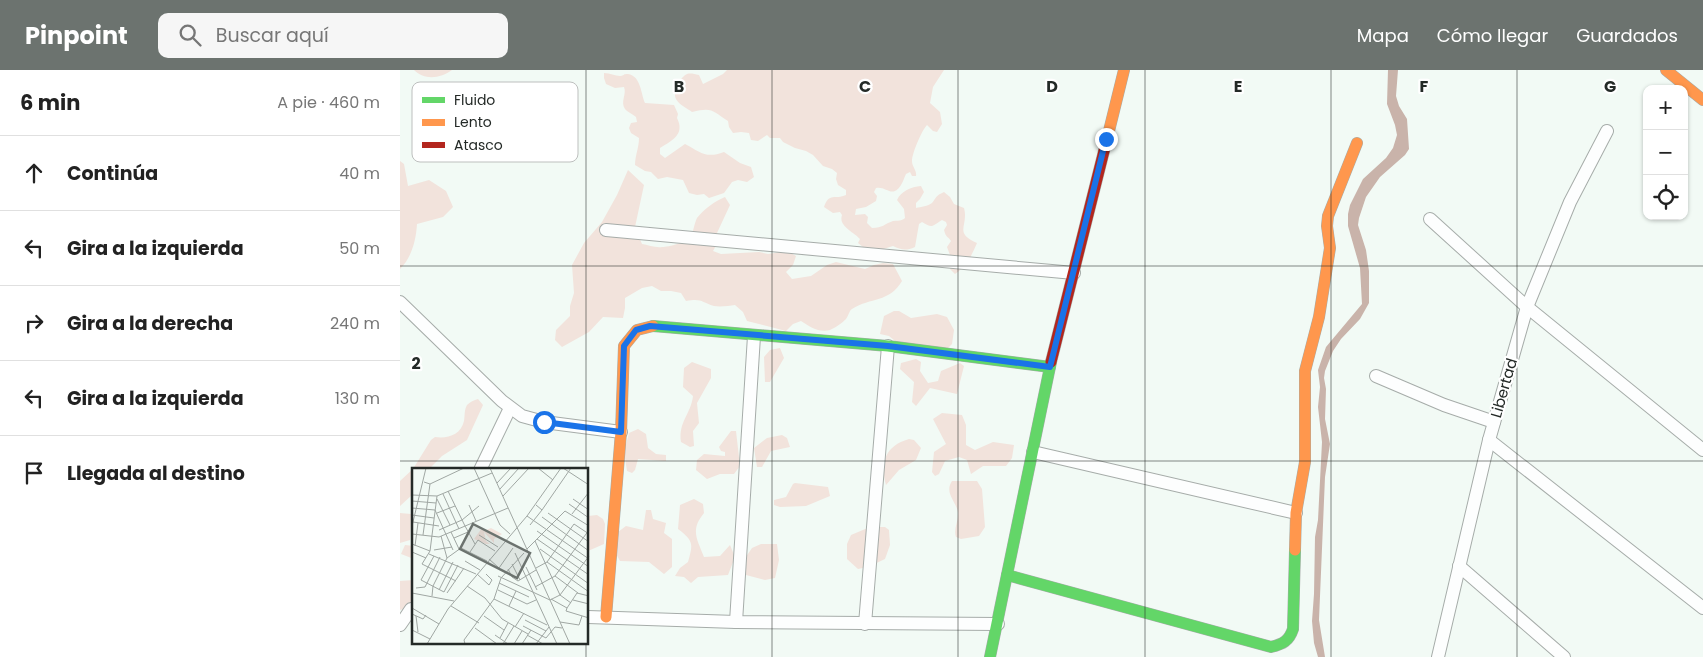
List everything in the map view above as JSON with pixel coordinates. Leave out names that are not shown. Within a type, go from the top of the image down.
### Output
[{"type":"street","points":[[990,657],[1050,367],[1124,70]]},
{"type":"street","points":[[1666,70],[1703,100]]},
{"type":"street","name":"Libertad","points":[[1438,657],[1489,440],[1527,307],[1570,202],[1607,131]]},
{"type":"street","points":[[1007,575],[1271,647],[1283,644],[1290,639],[1294,629],[1296,513],[1305,462],[1306,371],[1319,317],[1330,248],[1327,226],[1328,216],[1357,143]]},
{"type":"street","points":[[1430,219],[1527,307],[1703,450]]},
{"type":"street","points":[[606,230],[1074,273]]},
{"type":"street","points":[[400,302],[510,408],[522,416],[544,422],[621,432]]},
{"type":"street","points":[[606,617],[621,432],[624,346],[636,330],[650,326],[888,346],[1050,367]]},
{"type":"street","points":[[736,622],[754,336]]},
{"type":"street","points":[[865,624],[888,346]]},
{"type":"street","points":[[1376,376],[1444,405],[1494,422]]},
{"type":"street","points":[[481,468],[510,408]]},
{"type":"street","points":[[1489,440],[1703,608]]},
{"type":"street","points":[[1033,452],[1296,513]]},
{"type":"street","points":[[1459,566],[1564,657]]},
{"type":"street","points":[[400,625],[412,609]]},
{"type":"street","points":[[589,617],[736,622],[998,624]]},
{"type":"shaded area","points":[[414,70],[452,70],[443,75],[428,77]]},
{"type":"shaded area","points":[[727,70],[944,70],[933,87],[930,103],[940,112],[942,124],[937,132],[927,125],[920,136],[912,161],[916,176],[912,176],[910,172],[906,174],[898,189],[892,192],[876,188],[874,192],[877,196],[876,201],[866,207],[856,209],[855,215],[865,214],[868,217],[867,223],[872,228],[879,227],[905,218],[904,209],[897,200],[907,190],[921,186],[924,192],[916,203],[916,208],[932,203],[944,192],[954,204],[964,208],[964,232],[966,236],[977,243],[965,264],[955,274],[950,269],[950,255],[947,247],[951,241],[946,236],[944,230],[947,225],[946,222],[942,220],[932,226],[922,222],[919,224],[915,247],[904,250],[893,246],[877,251],[863,247],[858,243],[860,239],[844,226],[840,212],[833,213],[824,207],[830,198],[846,195],[846,190],[838,185],[837,173],[832,169],[823,166],[813,155],[783,142],[780,138],[770,138],[767,135],[758,141],[751,140],[749,133],[733,133],[728,121],[715,112],[704,110],[692,112],[677,101],[675,93],[677,85],[687,74],[699,75],[703,84]]},
{"type":"shaded area","points":[[1388,70],[1398,70],[1396,96],[1399,106],[1407,119],[1409,149],[1405,155],[1380,177],[1366,197],[1358,225],[1366,250],[1369,271],[1369,303],[1360,319],[1341,339],[1333,351],[1325,371],[1325,419],[1330,444],[1325,477],[1319,620],[1325,657],[1318,657],[1314,643],[1312,621],[1315,537],[1318,520],[1322,442],[1318,407],[1320,387],[1318,370],[1326,347],[1362,304],[1360,268],[1348,226],[1348,214],[1350,205],[1363,179],[1386,158],[1393,148],[1397,135],[1387,104]]},
{"type":"shaded area","points":[[604,73],[618,76],[632,75],[640,86],[645,103],[674,105],[678,114],[677,118],[680,128],[673,139],[660,148],[660,154],[665,158],[685,144],[708,155],[724,152],[740,163],[751,167],[754,177],[747,182],[738,180],[732,182],[724,193],[709,198],[704,194],[689,193],[683,180],[667,177],[658,179],[651,172],[635,165],[639,138],[631,133],[629,128],[631,123],[637,122],[636,117],[626,110],[624,106],[624,87],[615,88],[606,84]]},
{"type":"shaded area","points":[[400,161],[404,164],[408,186],[429,180],[446,191],[453,207],[443,217],[417,224],[413,248],[408,259],[400,269]]},
{"type":"shaded area","points":[[628,170],[644,185],[635,227],[642,244],[665,247],[685,241],[691,235],[697,218],[710,206],[725,197],[730,205],[717,233],[718,242],[713,251],[721,254],[759,252],[768,254],[787,251],[796,256],[793,265],[786,272],[792,279],[811,276],[827,265],[836,262],[865,269],[883,263],[893,264],[902,281],[891,293],[852,309],[843,322],[826,331],[815,329],[801,321],[793,324],[786,331],[747,321],[743,312],[735,305],[714,306],[698,300],[686,301],[681,293],[661,291],[652,286],[642,288],[625,298],[623,318],[603,317],[589,332],[562,347],[555,340],[556,330],[570,316],[570,306],[574,293],[572,265],[584,243],[602,222]]},
{"type":"shaded area","points":[[894,311],[899,311],[911,318],[937,314],[947,317],[954,330],[952,344],[948,348],[900,345],[889,336],[880,334],[884,316]]},
{"type":"shaded area","points":[[780,348],[784,358],[770,382],[765,382],[764,357],[770,350]]},
{"type":"shaded area","points":[[916,359],[921,362],[920,371],[928,383],[938,381],[941,371],[960,363],[964,366],[957,394],[930,388],[916,406],[912,402],[914,382],[900,369],[901,363]]},
{"type":"shaded area","points":[[692,362],[711,369],[711,378],[697,403],[699,423],[693,431],[694,446],[690,447],[681,442],[681,429],[693,396],[683,387],[684,368]]},
{"type":"shaded area","points":[[478,399],[483,405],[467,440],[442,456],[430,468],[414,468],[431,440],[435,437],[449,437],[460,430],[467,405]]},
{"type":"shaded area","points":[[942,413],[962,415],[966,425],[966,445],[975,450],[993,442],[1014,445],[1012,458],[1006,466],[983,466],[971,474],[967,460],[959,457],[945,461],[939,474],[935,476],[932,472],[934,452],[946,444],[933,419]]},
{"type":"shaded area","points":[[638,429],[646,434],[648,448],[656,454],[666,455],[666,461],[638,459],[635,470],[632,473],[627,471],[624,452],[629,433]]},
{"type":"shaded area","points":[[731,431],[736,431],[740,466],[734,474],[720,474],[707,479],[696,470],[697,460],[704,454],[725,456],[725,452],[721,451],[719,447]]},
{"type":"shaded area","points":[[782,435],[787,438],[790,447],[771,451],[762,467],[757,467],[754,448],[767,438]]},
{"type":"shaded area","points":[[909,439],[914,440],[921,448],[916,460],[899,470],[886,485],[884,462],[886,456],[894,446]]},
{"type":"shaded area","points":[[412,470],[412,495],[400,506],[400,481]]},
{"type":"shaded area","points":[[952,481],[977,481],[982,489],[985,527],[979,536],[961,539],[956,537],[958,512],[949,489]]},
{"type":"shaded area","points":[[795,483],[828,487],[830,496],[806,506],[780,507],[774,505],[774,500],[786,497]]},
{"type":"shaded area","points":[[694,499],[703,504],[704,513],[697,525],[696,535],[704,557],[720,556],[730,545],[735,557],[728,575],[698,577],[691,583],[684,577],[675,576],[680,568],[688,562],[691,551],[690,540],[678,529],[680,505]]},
{"type":"shaded area","points":[[646,510],[651,510],[653,519],[666,523],[664,533],[672,539],[672,567],[664,574],[649,562],[620,561],[611,545],[614,535],[626,526],[643,530]]},
{"type":"shaded area","points":[[400,513],[411,514],[410,540],[400,543]]},
{"type":"shaded area","points":[[597,515],[603,519],[605,524],[604,544],[589,551],[589,516]]},
{"type":"shaded area","points":[[870,527],[885,527],[889,530],[890,545],[885,559],[868,567],[858,569],[847,559],[847,544],[851,535]]},
{"type":"shaded area","points":[[761,544],[777,544],[779,560],[775,578],[765,580],[746,575],[743,561],[752,548]]},
{"type":"shaded area","points":[[405,545],[412,546],[412,558],[401,554]]},
{"type":"shaded area","points":[[412,580],[412,607],[400,610],[400,581]]},
{"type":"traffic: fast","points":[[653,326],[888,346],[1050,367]]},
{"type":"traffic: fast","points":[[990,657],[1051,362]]},
{"type":"traffic: fast","points":[[1007,575],[1271,647],[1285,641],[1293,629],[1295,550]]},
{"type":"traffic: slow","points":[[1108,135],[1124,70]]},
{"type":"traffic: slow","points":[[1666,70],[1703,100]]},
{"type":"traffic: slow","points":[[1295,550],[1296,513],[1305,462],[1305,371],[1319,317],[1330,248],[1327,226],[1328,216],[1357,143]]},
{"type":"traffic: slow","points":[[606,617],[621,432],[624,346],[637,330],[653,326]]},
{"type":"traffic: jam","points":[[1051,362],[1108,135]]},
{"type":"route","points":[[544,422],[621,432],[624,346],[636,330],[650,326],[888,346],[1050,367],[1106,139]]}]
